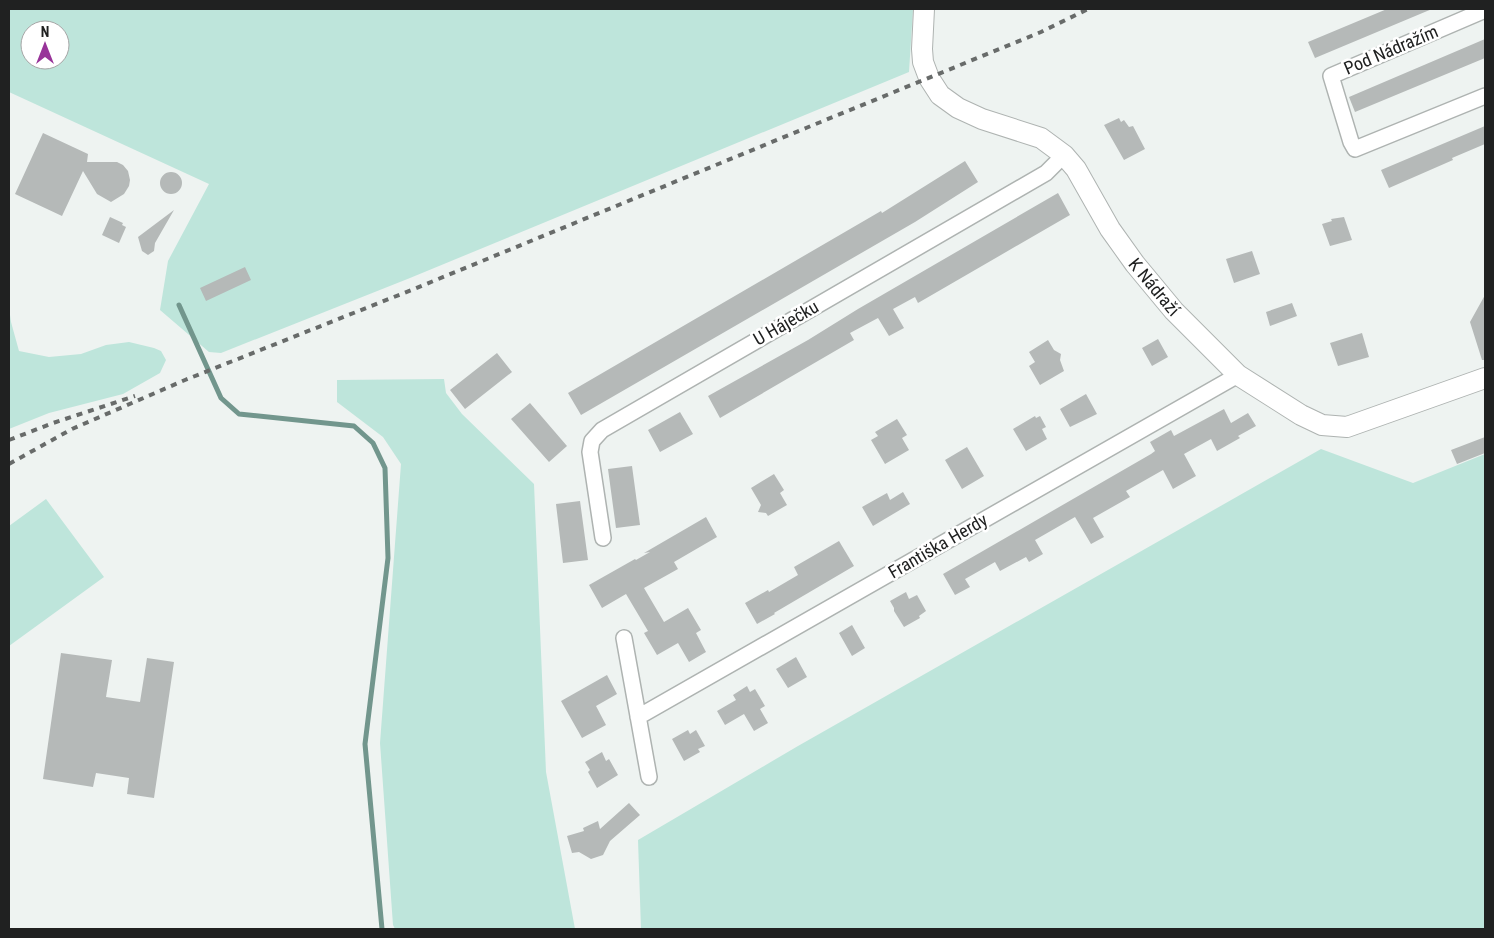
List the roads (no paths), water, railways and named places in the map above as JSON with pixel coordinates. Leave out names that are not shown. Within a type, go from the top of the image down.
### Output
[{"type":"main road","name":"K Nádraží","points":[[924,9],[923,62],[929,78],[940,95],[958,108],[982,119],[1041,138],[1064,155],[1076,169],[1110,229],[1135,264],[1174,311],[1238,375],[1301,415],[1322,425],[1347,427],[1485,378]]},
{"type":"street","name":"Pod Nádražím","points":[[1485,10],[1331,76],[1351,142],[1355,149],[1485,96]]},
{"type":"street","name":"U Háječku","points":[[602,538],[590,452],[592,441],[602,430],[1046,173],[1064,155]]},
{"type":"street","name":"Františka Herdy","points":[[638,717],[1238,375]]},
{"type":"street","points":[[624,638],[648,776]]},
{"type":"waterway","points":[[179,305],[221,398],[239,414],[354,426],[373,443],[385,468],[388,558],[365,744],[382,929]]},
{"type":"railway","points":[[9,464],[72,429],[185,380],[414,289],[1041,32],[1088,9]]},
{"type":"railway","points":[[9,440],[53,423],[135,396]]}]
